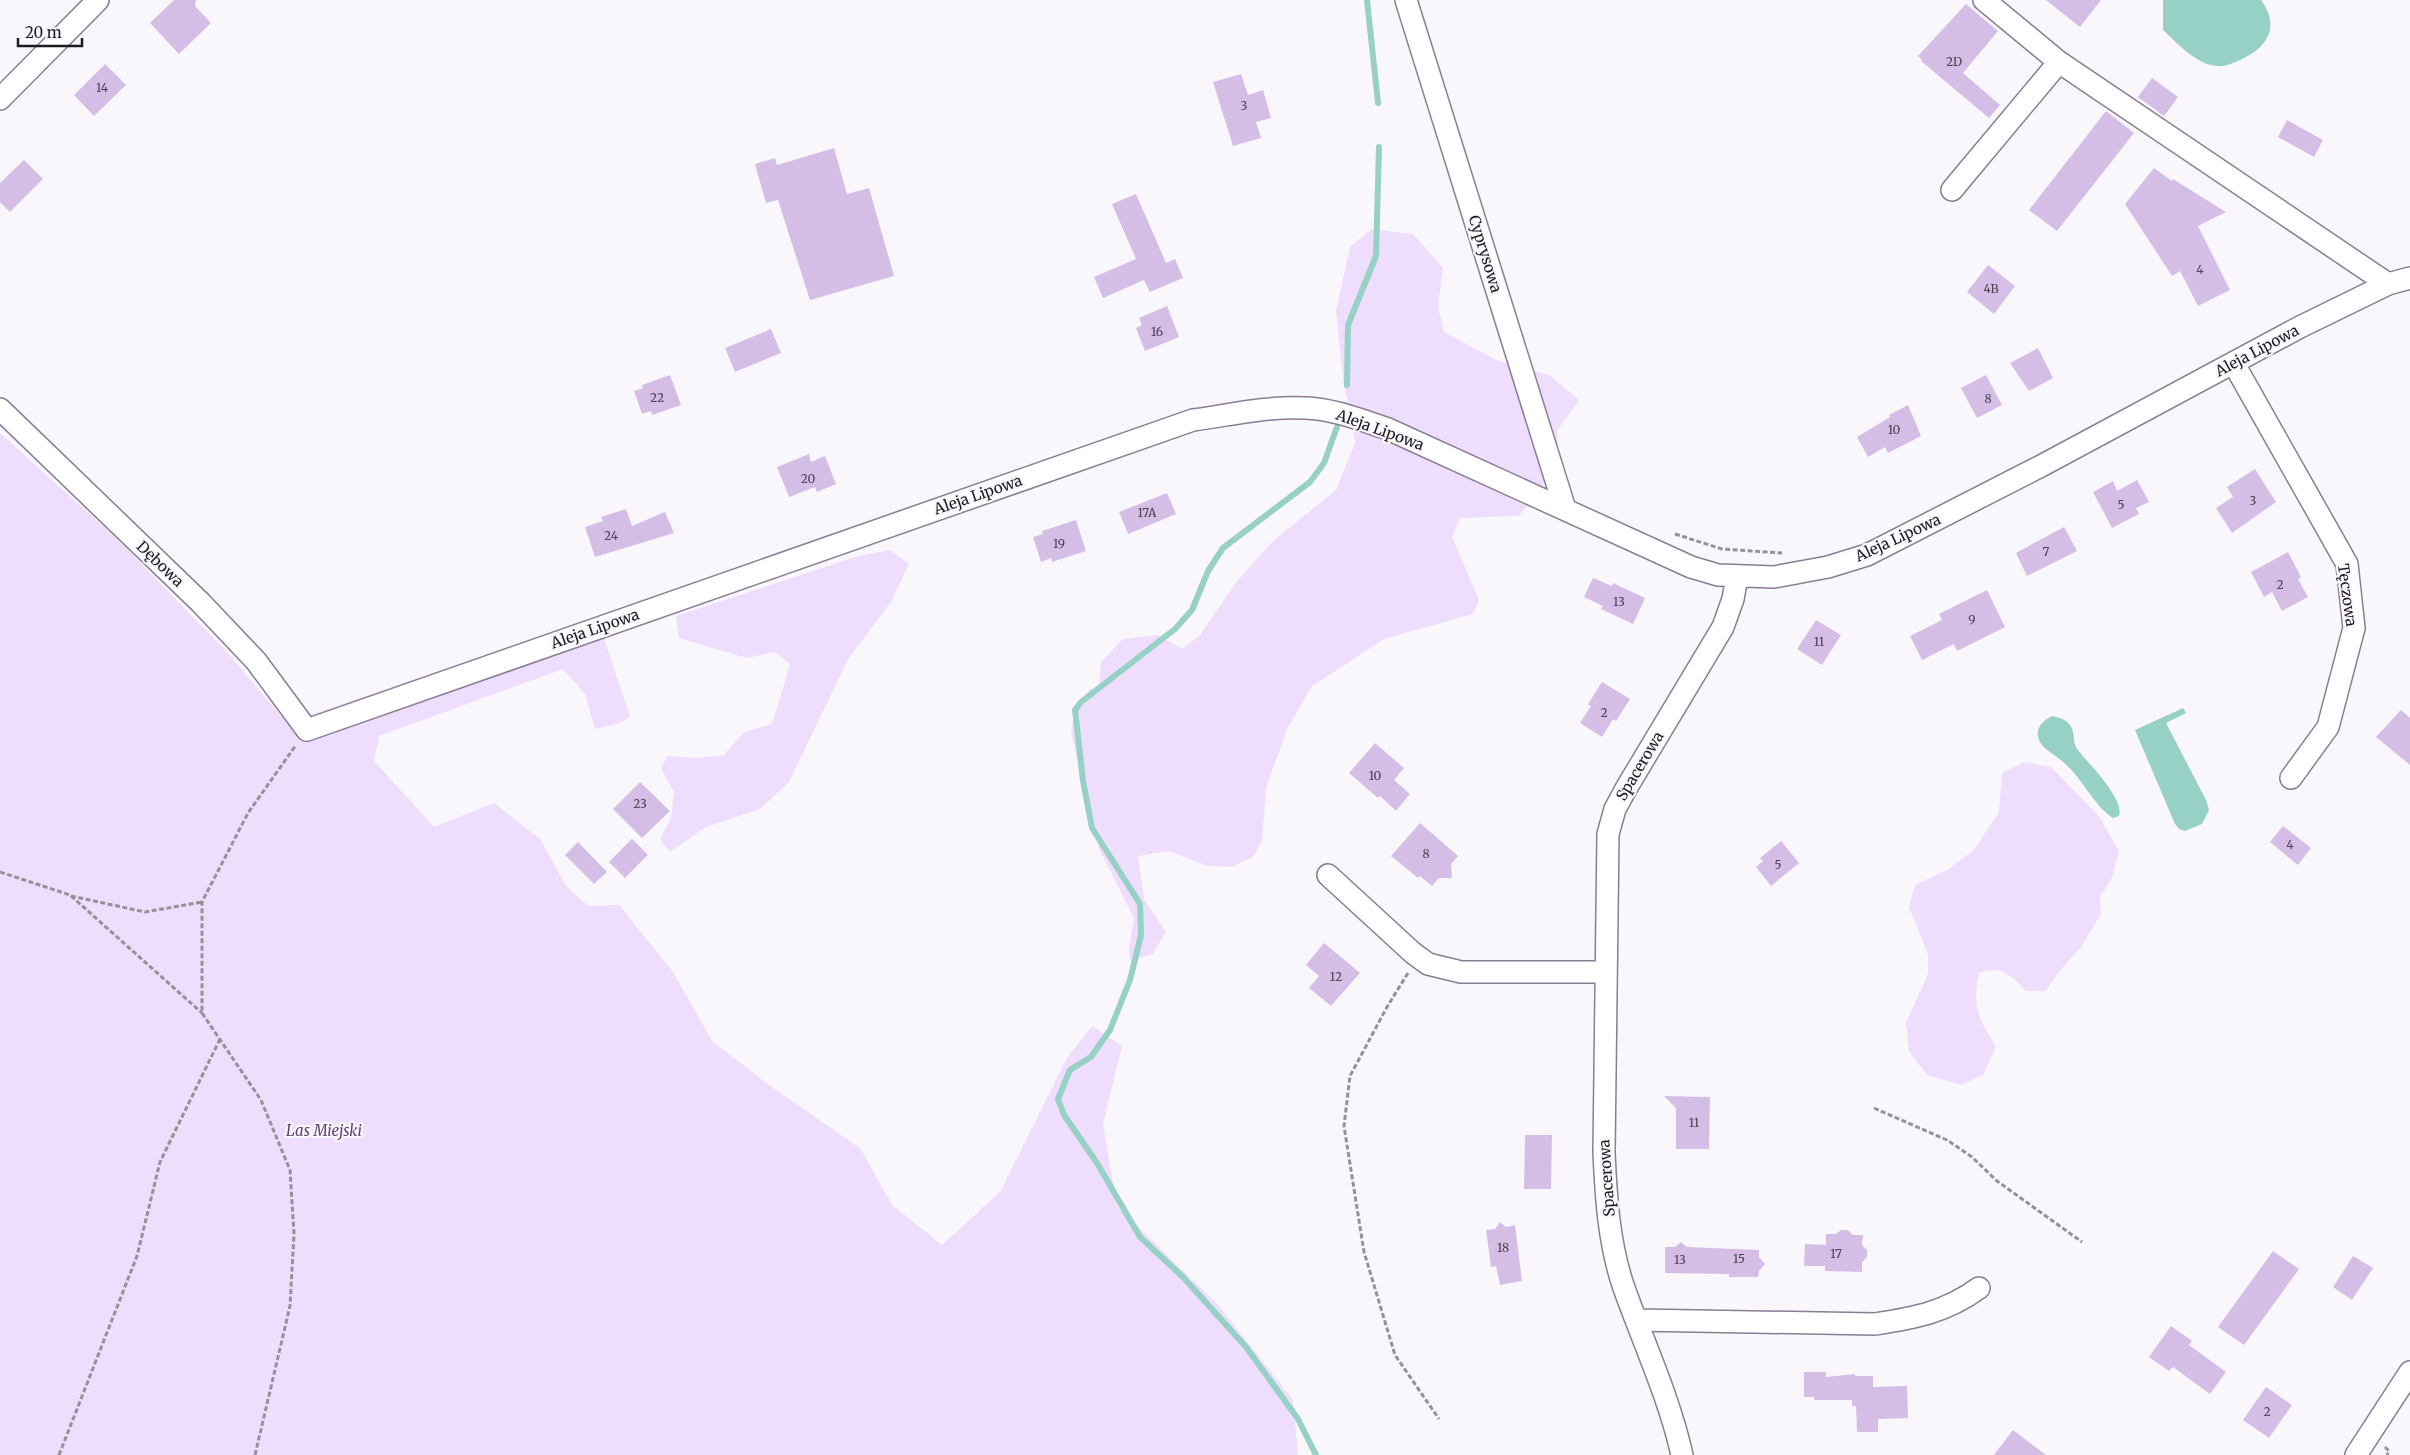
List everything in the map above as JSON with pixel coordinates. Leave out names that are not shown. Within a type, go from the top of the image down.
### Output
[{"type":"street","points":[[0,99],[98,0]]},
{"type":"street","name":"Cyprysowa","points":[[1406,0],[1564,509]]},
{"type":"street","points":[[1984,0],[2059,62],[2388,284]]},
{"type":"street","points":[[1952,190],[2059,62]]},
{"type":"street","name":"Aleja Lipowa","points":[[307,730],[1193,420],[1254,412],[1305,408],[1341,413],[1388,429],[1691,567],[1718,575],[1774,577],[1828,567],[1867,555],[2234,364],[2264,346],[2388,284],[2410,278]]},
{"type":"street","name":"Tęczowa","points":[[2234,364],[2346,564],[2354,628],[2328,727],[2290,778]]},
{"type":"street","name":"Dębowa","points":[[0,409],[213,615],[256,661],[307,730]]},
{"type":"street","name":"Spacerowa","points":[[1682,1455],[1669,1405],[1638,1320],[1624,1288],[1613,1248],[1606,1196],[1604,1152],[1608,834],[1615,809],[1723,627],[1733,599],[1737,577]]},
{"type":"street","points":[[1328,876],[1418,958],[1428,964],[1461,972],[1606,972]]},
{"type":"street","points":[[1638,1320],[1875,1324],[1933,1312],[1959,1302],[1979,1288]]},
{"type":"street","points":[[2366,1450],[2410,1372]]},
{"type":"path","points":[[1672,533],[1722,549],[1784,552]]},
{"type":"path","points":[[202,1013],[202,902],[248,813],[307,730]]},
{"type":"path","points":[[0,872],[70,896],[146,912],[202,902]]},
{"type":"path","points":[[70,896],[202,1013],[261,1100],[290,1170],[294,1234],[290,1306],[255,1455]]},
{"type":"path","points":[[1418,958],[1387,1007],[1350,1076],[1344,1126],[1364,1252],[1395,1355],[1439,1419]]},
{"type":"path","points":[[58,1455],[137,1256],[160,1162],[220,1039]]},
{"type":"path","points":[[1874,1108],[1947,1140],[1972,1157],[1997,1181],[2082,1242]]},
{"type":"green space","points":[[1372,229],[1413,234],[1443,268],[1438,306],[1444,332],[1496,360],[1549,375],[1579,400],[1557,431],[1559,464],[1519,516],[1460,518],[1452,537],[1479,600],[1473,614],[1384,639],[1312,686],[1287,729],[1266,788],[1262,841],[1254,856],[1233,867],[1207,866],[1169,851],[1138,856],[1144,899],[1166,932],[1153,954],[1130,961],[1129,947],[1134,918],[1099,849],[1071,732],[1075,710],[1089,690],[1099,686],[1101,662],[1123,639],[1158,635],[1182,649],[1200,635],[1237,581],[1273,541],[1336,490],[1355,443],[1343,379],[1336,311],[1350,247]]},
{"type":"green space","name":"Las Miejski","points":[[0,433],[116,538],[226,651],[287,723],[597,617],[630,717],[618,724],[595,729],[585,694],[563,669],[379,736],[374,761],[434,827],[494,803],[540,839],[566,886],[588,906],[619,905],[673,972],[712,1041],[773,1088],[860,1148],[892,1205],[942,1245],[1000,1192],[1067,1058],[1092,1026],[1122,1046],[1103,1124],[1117,1206],[1220,1307],[1293,1400],[1298,1455],[0,1455]]},
{"type":"green space","points":[[890,550],[909,564],[891,602],[848,659],[789,782],[760,809],[706,827],[670,852],[660,839],[671,818],[674,792],[661,769],[667,756],[697,758],[724,755],[744,732],[772,724],[790,664],[775,652],[747,658],[679,638],[676,616],[858,556]]},
{"type":"green space","points":[[2024,762],[2051,767],[2099,816],[2119,852],[2112,878],[2100,896],[2101,914],[2081,947],[2045,991],[2026,991],[2011,976],[2000,971],[1994,970],[1979,973],[1976,995],[1978,1012],[1996,1047],[1983,1075],[1961,1085],[1927,1075],[1909,1051],[1906,1023],[1928,974],[1928,954],[1909,907],[1915,885],[1947,870],[1974,850],[1999,812],[2002,773]]},
{"type":"shaded area","points":[[2163,0],[2261,0],[2270,19],[2268,36],[2257,49],[2240,60],[2223,66],[2210,65],[2195,58],[2163,30]]},
{"type":"shaded area","points":[[2183,708],[2186,713],[2166,723],[2206,800],[2209,810],[2202,824],[2185,831],[2179,829],[2175,824],[2135,730]]},
{"type":"shaded area","points":[[2052,716],[2067,722],[2071,727],[2077,749],[2097,772],[2117,800],[2119,816],[2113,818],[2099,806],[2076,775],[2042,745],[2038,737],[2039,727]]},
{"type":"building","points":[[174,0],[196,0],[195,6],[211,23],[179,54],[150,23]]},
{"type":"building","points":[[2046,0],[2101,0],[2080,27]]},
{"type":"building","points":[[1966,4],[1998,31],[1963,73],[2000,105],[1989,118],[1921,61],[1918,56]]},
{"type":"building","points":[[105,64],[126,85],[94,116],[74,95]]},
{"type":"building","points":[[1241,74],[1248,95],[1263,90],[1271,118],[1256,122],[1261,138],[1233,146],[1213,82]]},
{"type":"building","points":[[2152,78],[2178,97],[2164,116],[2138,97]]},
{"type":"building","points":[[2106,111],[2134,133],[2057,231],[2029,210]]},
{"type":"building","points":[[2287,120],[2323,140],[2314,157],[2278,137]]},
{"type":"building","points":[[834,148],[847,194],[869,188],[894,276],[810,300],[778,200],[766,203],[755,164],[775,158],[777,165]]},
{"type":"building","points":[[24,160],[43,179],[10,212],[0,202],[0,183]]},
{"type":"building","points":[[2154,168],[2172,181],[2173,179],[2226,212],[2198,226],[2230,290],[2198,306],[2180,271],[2172,276],[2125,204]]},
{"type":"building","points":[[1136,194],[1166,263],[1175,259],[1183,278],[1150,292],[1144,280],[1103,298],[1094,277],[1136,259],[1112,204]]},
{"type":"building","points":[[1988,265],[2015,286],[1994,314],[1967,292]]},
{"type":"building","points":[[1167,306],[1179,337],[1145,351],[1136,328],[1142,325],[1139,318]]},
{"type":"building","points":[[771,329],[781,353],[735,372],[725,348]]},
{"type":"building","points":[[2038,348],[2053,378],[2029,391],[2010,363]]},
{"type":"building","points":[[670,375],[681,405],[652,415],[651,411],[642,414],[634,391],[643,388],[642,385]]},
{"type":"building","points":[[1986,375],[2002,405],[1977,418],[1961,388]]},
{"type":"building","points":[[1908,405],[1921,436],[1888,453],[1885,447],[1868,457],[1857,437],[1890,417],[1889,415]]},
{"type":"building","points":[[809,454],[811,462],[825,456],[836,484],[817,492],[815,487],[789,497],[777,467]]},
{"type":"building","points":[[2255,469],[2276,502],[2232,533],[2216,508],[2233,497],[2227,487]]},
{"type":"building","points":[[2137,480],[2149,502],[2136,508],[2139,514],[2112,528],[2093,492],[2113,481],[2117,491]]},
{"type":"building","points":[[1167,493],[1176,514],[1128,534],[1119,512]]},
{"type":"building","points":[[626,509],[632,526],[665,512],[674,533],[595,557],[585,527],[603,521],[601,517]]},
{"type":"building","points":[[1076,520],[1086,551],[1052,562],[1051,558],[1041,562],[1033,537],[1043,534],[1042,531]]},
{"type":"building","points":[[2064,527],[2077,551],[2027,576],[2016,553]]},
{"type":"building","points":[[2288,552],[2301,577],[2298,579],[2308,597],[2282,611],[2272,592],[2264,597],[2251,572]]},
{"type":"building","points":[[1593,578],[1612,586],[1613,583],[1645,598],[1633,624],[1601,609],[1603,606],[1584,597]]},
{"type":"building","points":[[1987,590],[2005,627],[1957,651],[1954,644],[1922,660],[1910,636],[1942,620],[1939,614]]},
{"type":"building","points":[[1816,620],[1841,635],[1822,665],[1797,649]]},
{"type":"building","points":[[1602,682],[1630,699],[1616,721],[1613,719],[1602,737],[1580,723],[1591,706],[1588,704]]},
{"type":"building","points":[[2401,710],[2410,718],[2410,765],[2376,737]]},
{"type":"building","points":[[1375,743],[1404,768],[1394,780],[1410,794],[1396,811],[1380,796],[1378,798],[1349,773]]},
{"type":"building","points":[[640,782],[670,811],[642,838],[613,809]]},
{"type":"building","points":[[1420,823],[1458,856],[1451,864],[1452,878],[1439,878],[1432,886],[1420,876],[1418,878],[1391,856]]},
{"type":"building","points":[[2283,826],[2311,848],[2298,865],[2270,842]]},
{"type":"building","points":[[632,839],[648,855],[625,878],[609,862]]},
{"type":"building","points":[[1781,841],[1799,863],[1771,886],[1756,867],[1763,861],[1760,858]]},
{"type":"building","points":[[578,842],[607,872],[594,884],[565,855]]},
{"type":"building","points":[[1324,943],[1360,973],[1331,1006],[1309,988],[1319,976],[1306,965]]},
{"type":"building","points":[[1664,1096],[1710,1097],[1709,1149],[1676,1149],[1676,1108]]},
{"type":"building","points":[[1525,1135],[1552,1135],[1551,1189],[1524,1189]]},
{"type":"building","points":[[1500,1222],[1506,1227],[1515,1225],[1522,1281],[1500,1285],[1496,1266],[1491,1267],[1486,1230],[1495,1229]]},
{"type":"building","points":[[1841,1230],[1848,1230],[1853,1235],[1863,1235],[1862,1245],[1867,1250],[1867,1257],[1862,1262],[1862,1272],[1825,1271],[1825,1266],[1804,1266],[1805,1244],[1826,1245],[1826,1234],[1836,1234]]},
{"type":"building","points":[[1681,1242],[1687,1247],[1759,1250],[1759,1257],[1765,1264],[1759,1271],[1758,1277],[1729,1277],[1729,1274],[1665,1273],[1665,1247],[1675,1247]]},
{"type":"building","points":[[2273,1251],[2299,1269],[2244,1345],[2218,1327]]},
{"type":"building","points":[[2353,1256],[2373,1268],[2352,1300],[2333,1287]]},
{"type":"building","points":[[2171,1326],[2192,1341],[2189,1345],[2226,1372],[2210,1394],[2173,1367],[2169,1371],[2149,1357]]},
{"type":"building","points":[[1804,1372],[1826,1372],[1826,1377],[1855,1374],[1855,1376],[1873,1376],[1873,1387],[1907,1386],[1908,1418],[1878,1419],[1878,1432],[1857,1432],[1856,1406],[1852,1406],[1852,1400],[1814,1400],[1814,1397],[1804,1397]]},
{"type":"building","points":[[2266,1387],[2292,1405],[2269,1438],[2243,1420]]},
{"type":"building","points":[[2013,1430],[2046,1455],[1994,1455]]},
{"type":"waterway","points":[[1367,0],[1378,103]]},
{"type":"waterway","points":[[1347,385],[1348,325],[1376,256],[1379,147]]},
{"type":"waterway","points":[[1316,1455],[1298,1419],[1246,1347],[1183,1277],[1140,1237],[1097,1163],[1064,1115],[1058,1099],[1070,1070],[1091,1057],[1110,1030],[1130,980],[1141,935],[1140,904],[1092,828],[1083,781],[1075,710],[1081,702],[1175,629],[1192,610],[1208,571],[1223,548],[1310,482],[1324,463],[1337,427]]}]
